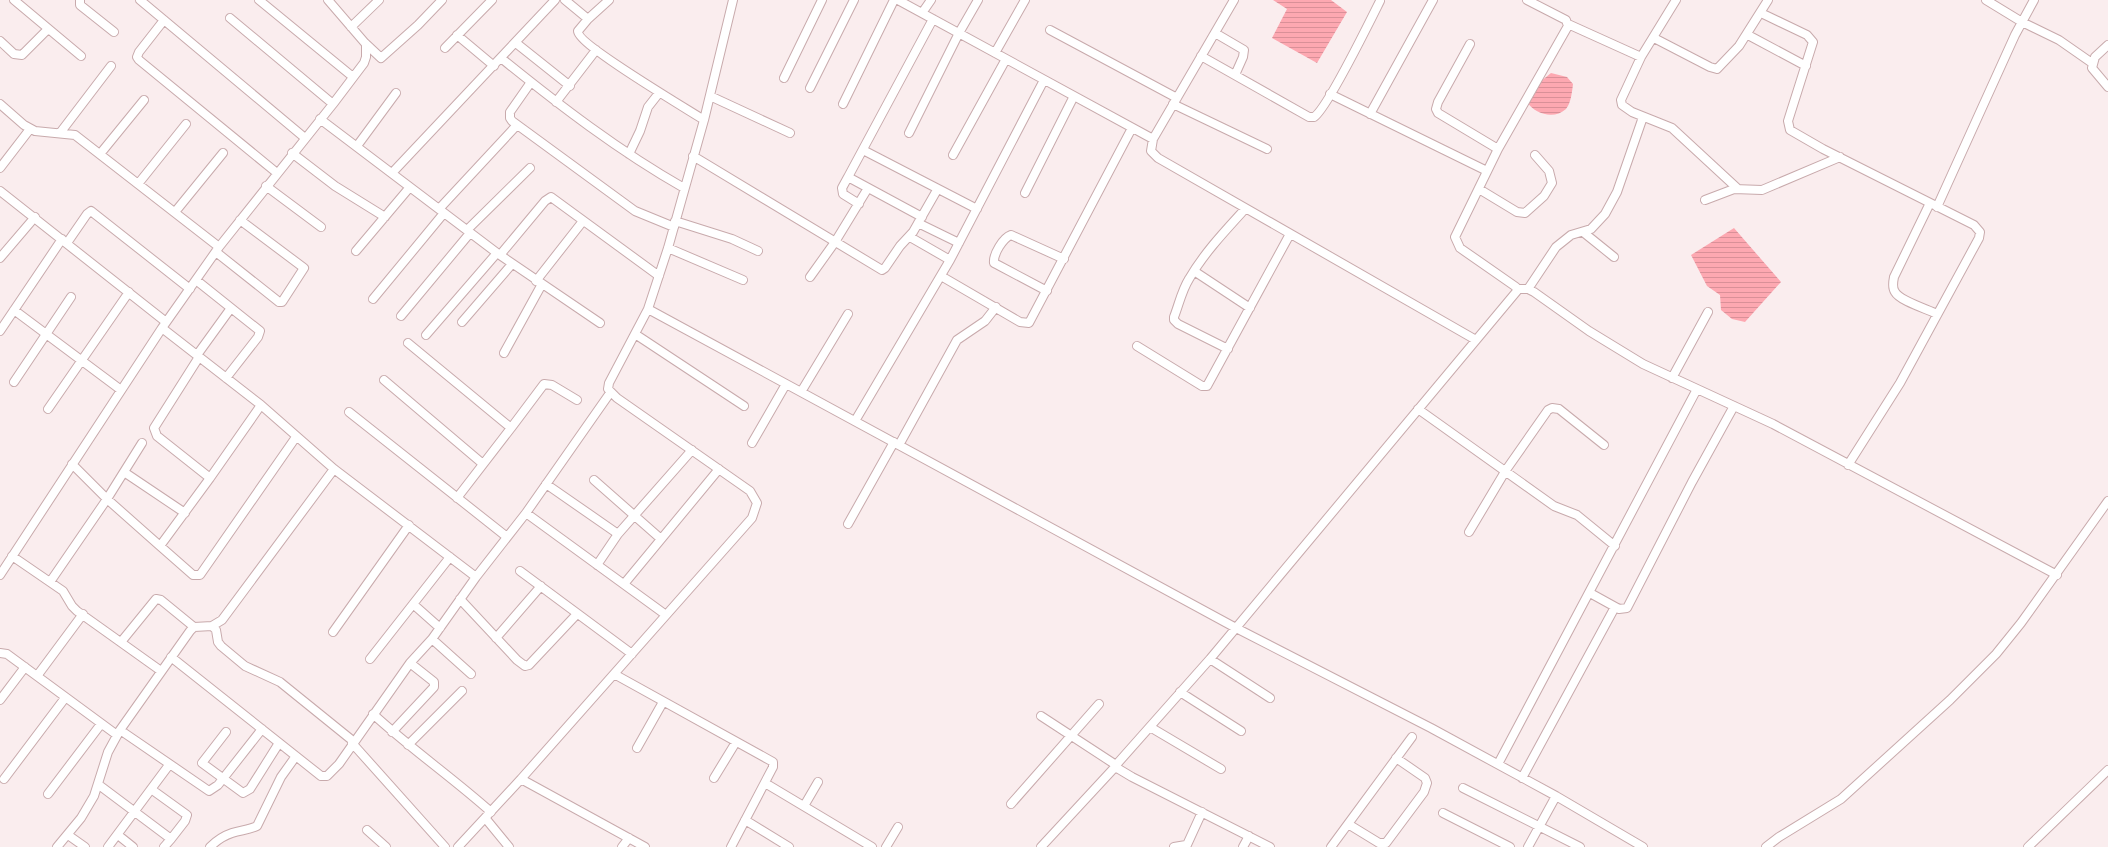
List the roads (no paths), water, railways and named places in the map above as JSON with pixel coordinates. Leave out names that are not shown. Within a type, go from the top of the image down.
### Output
[{"type":"street","points":[[14,0],[81,56]]},
{"type":"street","points":[[80,0],[80,5],[114,32]]},
{"type":"street","points":[[140,0],[305,138]]},
{"type":"street","points":[[259,0],[353,77]]},
{"type":"street","points":[[328,0],[379,57],[383,57],[418,25],[442,0]]},
{"type":"street","points":[[351,27],[379,0]]},
{"type":"street","points":[[445,48],[492,0]]},
{"type":"street","points":[[392,173],[555,0]]},
{"type":"street","points":[[565,0],[588,19]]},
{"type":"street","points":[[609,0],[580,27],[577,34],[596,50],[659,93],[704,120]]},
{"type":"street","points":[[458,847],[486,819],[632,654],[752,518],[756,510],[757,502],[750,491],[610,393],[608,389],[609,383],[648,309],[668,248],[704,120],[733,0]]},
{"type":"street","points":[[784,78],[822,0]]},
{"type":"street","points":[[810,88],[854,0]]},
{"type":"street","points":[[843,104],[894,0]]},
{"type":"street","points":[[898,0],[1153,139]]},
{"type":"street","points":[[922,13],[931,0]]},
{"type":"street","points":[[909,133],[959,33],[978,0]]},
{"type":"street","points":[[995,53],[1025,0]]},
{"type":"street","points":[[1234,0],[1153,139],[1151,151],[1158,158],[1245,209],[1476,340]]},
{"type":"street","points":[[1370,114],[1433,0]]},
{"type":"street","points":[[1527,0],[1566,20],[1568,24],[1641,57]]},
{"type":"street","points":[[1676,0],[1641,57],[1623,94],[1621,103],[1632,112],[1672,128],[1738,189]]},
{"type":"street","points":[[1654,38],[1710,67],[1717,69],[1748,34],[1767,0]]},
{"type":"street","points":[[1986,0],[2022,22],[2059,40],[2092,63]]},
{"type":"street","points":[[1937,314],[1900,297],[1895,292],[1893,287],[1894,277],[1933,205],[2034,0]]},
{"type":"street","points":[[1201,56],[1309,117],[1318,115],[1380,1]]},
{"type":"street","points":[[1761,13],[1812,38],[1813,46],[1788,126],[1796,134],[1974,225],[1980,232],[1979,238],[1900,383],[1848,465]]},
{"type":"street","points":[[230,18],[333,104]]},
{"type":"street","points":[[859,204],[843,194],[842,188],[933,19]]},
{"type":"street","points":[[164,20],[139,52],[137,57],[139,60],[277,173]]},
{"type":"street","points":[[1568,24],[1498,149],[1456,233],[1456,241],[1460,248],[1517,288],[1528,289],[1614,348],[1672,378],[1734,406],[2057,575]]},
{"type":"street","points":[[0,41],[14,54],[22,55],[48,29]]},
{"type":"street","points":[[1050,30],[1175,101],[1267,149]]},
{"type":"street","points":[[1215,33],[1244,50],[1243,57],[1235,75]]},
{"type":"street","points":[[1748,34],[1806,66]]},
{"type":"street","points":[[457,35],[494,66]]},
{"type":"street","points":[[516,43],[570,86]]},
{"type":"street","points":[[0,575],[164,325],[217,249],[292,153],[333,104],[365,60],[366,44]]},
{"type":"street","points":[[1470,44],[1438,102],[1436,109],[1438,113],[1498,149]]},
{"type":"street","points":[[2108,45],[2094,57],[2092,63],[2092,68],[2108,87]]},
{"type":"street","points":[[556,102],[570,86],[596,50]]},
{"type":"street","points":[[500,58],[556,102],[629,154],[684,188]]},
{"type":"street","points":[[953,156],[1006,59]]},
{"type":"street","points":[[60,133],[111,66]]},
{"type":"street","points":[[855,421],[950,260],[1044,80]]},
{"type":"street","points":[[531,82],[510,112],[510,118],[517,125],[635,211],[674,224],[732,239],[758,251]]},
{"type":"street","points":[[357,146],[396,93]]},
{"type":"street","points":[[629,154],[640,131],[648,107],[659,93]]},
{"type":"street","points":[[1330,94],[1487,171]]},
{"type":"street","points":[[710,96],[790,133]]},
{"type":"street","points":[[1025,193],[1074,96]]},
{"type":"street","points":[[100,154],[144,100]]},
{"type":"street","points":[[0,104],[30,129],[40,133],[75,135],[175,212],[279,302],[282,302],[304,268],[240,220]]},
{"type":"street","points":[[1528,289],[1556,247],[1571,235],[1591,229],[1605,214],[1617,192],[1643,117]]},
{"type":"street","points":[[320,119],[512,264],[600,323]]},
{"type":"street","points":[[138,184],[186,124]]},
{"type":"street","points":[[373,299],[442,211],[517,125]]},
{"type":"street","points":[[941,276],[1020,322],[1029,323],[1132,128]]},
{"type":"street","points":[[0,168],[30,129]]},
{"type":"street","points":[[863,150],[937,190],[977,209]]},
{"type":"street","points":[[175,212],[223,153]]},
{"type":"street","points":[[292,153],[335,186],[384,217]]},
{"type":"street","points":[[1479,189],[1517,212],[1525,213],[1544,196],[1552,183],[1549,171],[1535,155]]},
{"type":"street","points":[[693,156],[882,270],[900,246],[910,237],[937,190]]},
{"type":"street","points":[[1705,200],[1738,189],[1762,190],[1840,157]]},
{"type":"street","points":[[401,316],[468,231],[530,168]]},
{"type":"street","points":[[848,177],[959,243]]},
{"type":"street","points":[[266,186],[321,227]]},
{"type":"street","points":[[356,251],[410,187]]},
{"type":"street","points":[[810,277],[835,242],[868,188]]},
{"type":"street","points":[[0,191],[35,217],[128,292],[198,356],[260,405],[334,469],[476,577]]},
{"type":"street","points":[[426,335],[548,198],[556,200],[659,276]]},
{"type":"street","points":[[1228,349],[1178,324],[1174,320],[1185,286],[1210,249],[1245,209]]},
{"type":"street","points":[[0,331],[65,241],[91,211],[190,289]]},
{"type":"street","points":[[0,258],[35,217]]},
{"type":"street","points":[[504,353],[539,283],[583,221]]},
{"type":"street","points":[[1584,232],[1614,257]]},
{"type":"street","points":[[1137,346],[1205,387],[1209,384],[1290,234]]},
{"type":"street","points":[[1047,291],[994,263],[994,256],[1006,238],[1011,235],[1064,259]]},
{"type":"street","points":[[910,237],[950,260]]},
{"type":"street","points":[[668,248],[743,280]]},
{"type":"street","points":[[462,322],[512,264]]},
{"type":"street","points":[[1194,272],[1250,308]]},
{"type":"street","points":[[196,280],[258,328],[260,333],[226,378]]},
{"type":"street","points":[[1041,847],[1116,766],[1210,659],[1515,293],[1517,288]]},
{"type":"street","points":[[48,409],[128,292]]},
{"type":"street","points":[[14,382],[71,297]]},
{"type":"street","points":[[210,478],[157,436],[154,428],[198,356],[231,308]]},
{"type":"street","points":[[848,524],[957,340],[985,321],[996,308]]},
{"type":"street","points":[[648,309],[1236,628],[1498,764],[1643,847]]},
{"type":"street","points":[[14,310],[121,390]]},
{"type":"street","points":[[1672,378],[1708,312]]},
{"type":"street","points":[[801,392],[848,314]]},
{"type":"street","points":[[635,334],[744,406]]},
{"type":"street","points":[[408,343],[511,428]]},
{"type":"street","points":[[384,380],[483,464]]},
{"type":"street","points":[[458,498],[544,384],[552,385],[577,400]]},
{"type":"street","points":[[752,443],[786,384]]},
{"type":"street","points":[[1498,764],[1697,389]]},
{"type":"street","points":[[172,657],[321,776],[327,776],[339,764],[410,663],[432,639],[476,577],[526,513],[610,393]]},
{"type":"street","points":[[160,546],[210,478],[260,405]]},
{"type":"street","points":[[1590,593],[1615,607],[1624,610],[1627,608],[1692,482],[1734,406]]},
{"type":"street","points":[[1469,532],[1506,470],[1548,410],[1552,408],[1559,409],[1604,445]]},
{"type":"street","points":[[1418,409],[1506,470],[1554,506],[1577,515],[1614,546]]},
{"type":"street","points":[[349,412],[507,538]]},
{"type":"street","points":[[72,464],[106,499],[193,576],[200,575],[296,437]]},
{"type":"street","points":[[50,582],[142,443]]},
{"type":"street","points":[[597,565],[618,534],[692,450]]},
{"type":"street","points":[[121,642],[156,599],[162,600],[194,627],[212,626],[222,620],[334,469]]},
{"type":"street","points":[[624,584],[719,469]]},
{"type":"street","points":[[124,472],[185,513]]},
{"type":"street","points":[[594,480],[661,539]]},
{"type":"street","points":[[546,484],[618,534]]},
{"type":"street","points":[[1766,847],[1779,837],[1841,799],[1950,700],[1996,654],[2057,575],[2108,502]]},
{"type":"street","points":[[526,513],[666,615]]},
{"type":"street","points":[[333,632],[409,526]]},
{"type":"street","points":[[12,556],[63,591],[72,606],[162,671]]},
{"type":"street","points":[[370,659],[450,557]]},
{"type":"street","points":[[520,571],[632,654]]},
{"type":"street","points":[[496,638],[541,586]]},
{"type":"street","points":[[460,599],[521,664],[529,665],[577,614]]},
{"type":"street","points":[[413,604],[440,628]]},
{"type":"street","points":[[1522,778],[1615,607]]},
{"type":"street","points":[[37,676],[83,614]]},
{"type":"street","points":[[212,626],[216,630],[218,642],[245,666],[280,682],[353,742],[445,847]]},
{"type":"street","points":[[57,847],[81,818],[99,785],[108,752],[119,733],[194,627]]},
{"type":"street","points":[[432,639],[471,674]]},
{"type":"street","points":[[0,653],[6,654],[25,667],[101,724],[119,733],[169,764],[209,791],[222,779],[262,728]]},
{"type":"street","points":[[1210,659],[1270,698]]},
{"type":"street","points":[[392,732],[434,687],[434,682],[410,663]]},
{"type":"street","points":[[0,700],[25,667]]},
{"type":"street","points":[[614,674],[773,762],[773,767],[731,847]]},
{"type":"street","points":[[408,746],[462,691]]},
{"type":"street","points":[[1180,692],[1241,732]]},
{"type":"street","points":[[4,779],[65,698]]},
{"type":"street","points":[[637,748],[663,702]]},
{"type":"street","points":[[1011,804],[1099,704]]},
{"type":"street","points":[[373,714],[408,746],[455,780],[491,812]]},
{"type":"street","points":[[1041,716],[1132,777],[1270,847]]},
{"type":"street","points":[[48,794],[101,724]]},
{"type":"street","points":[[1150,727],[1221,769]]},
{"type":"street","points":[[226,732],[202,763],[238,791],[247,792],[279,742]]},
{"type":"street","points":[[1331,847],[1412,737]]},
{"type":"street","points":[[714,778],[736,742]]},
{"type":"street","points":[[210,847],[219,839],[232,833],[257,826],[278,782],[296,756]]},
{"type":"street","points":[[1348,824],[1379,844],[1386,843],[1424,792],[1427,783],[1425,778],[1396,758]]},
{"type":"street","points":[[108,847],[169,764]]},
{"type":"street","points":[[2028,847],[2108,771]]},
{"type":"street","points":[[521,779],[645,847]]},
{"type":"street","points":[[765,782],[872,847]]},
{"type":"street","points":[[804,806],[818,782]]},
{"type":"street","points":[[99,785],[171,838]]},
{"type":"street","points":[[1463,788],[1580,847]]},
{"type":"street","points":[[151,790],[187,815],[185,821],[164,847]]},
{"type":"street","points":[[1528,847],[1556,796]]},
{"type":"street","points":[[1174,847],[1186,846],[1202,812]]},
{"type":"street","points":[[1443,813],[1510,847]]},
{"type":"street","points":[[486,819],[509,847]]},
{"type":"street","points":[[745,820],[789,847]]},
{"type":"street","points":[[886,847],[898,827]]},
{"type":"street","points":[[367,830],[386,847]]},
{"type":"street","points":[[68,835],[85,847]]},
{"type":"street","points":[[118,835],[133,847]]},
{"type":"street","points":[[1243,847],[1249,836]]},
{"type":"street","points":[[622,847],[629,838]]}]
